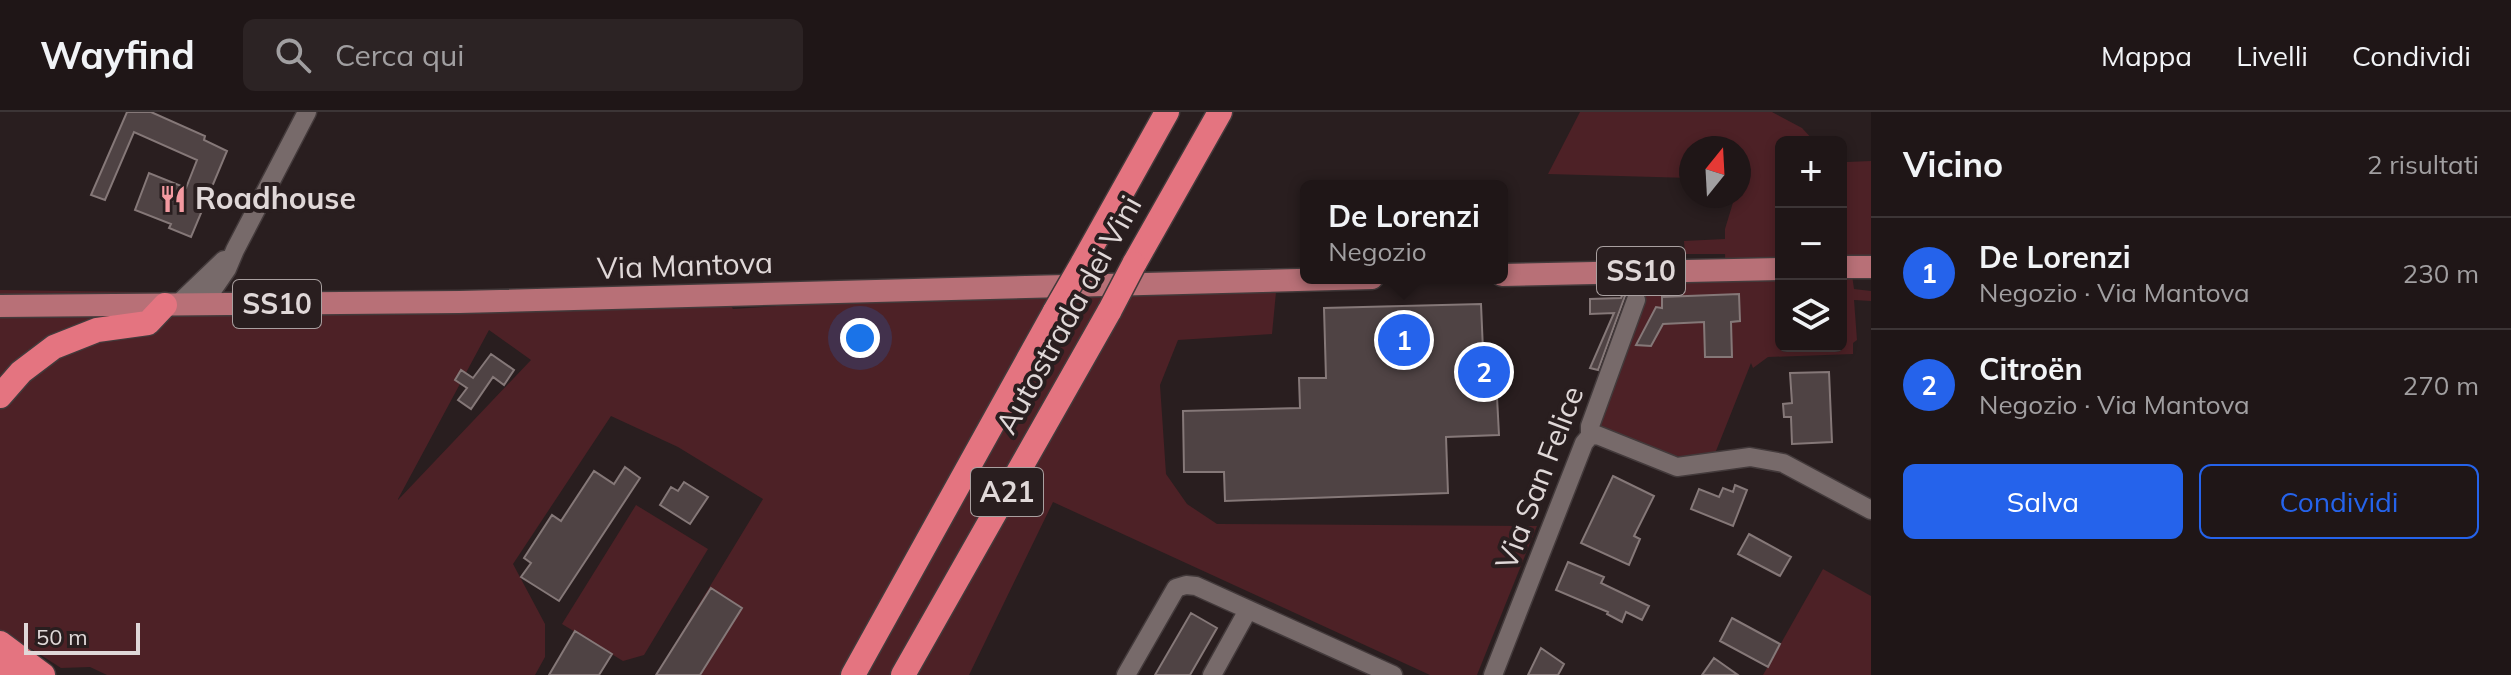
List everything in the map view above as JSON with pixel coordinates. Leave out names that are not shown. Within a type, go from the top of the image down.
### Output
[{"type":"highway","name":"Autostrada dei Vini","points":[[853,675],[1167,112]]},
{"type":"highway","name":"Autostrada dei Vini","points":[[903,675],[1220,112]]},
{"type":"highway","points":[[0,396],[21,372],[54,347],[97,330],[148,323],[171,305]]},
{"type":"highway","points":[[838,675],[860,636],[913,569]]},
{"type":"highway","points":[[0,643],[43,675]]},
{"type":"highway","points":[[0,667],[14,675]]},
{"type":"main road","points":[[1847,267],[1871,267]]},
{"type":"main road","name":"SS10","points":[[1508,275],[1775,269]]},
{"type":"main road","name":"Via Mantova","points":[[0,306],[459,302],[1300,280]]},
{"type":"street","points":[[203,304],[227,269],[307,112]]},
{"type":"street","points":[[171,305],[235,250]]},
{"type":"street","points":[[227,269],[231,290],[248,304]]},
{"type":"street","name":"Via San Felice","points":[[1493,675],[1584,443],[1590,436],[1590,426],[1636,300]]},
{"type":"street","points":[[1590,436],[1597,435],[1677,467],[1750,457],[1783,463],[1871,510]]},
{"type":"street","points":[[1126,675],[1176,588],[1186,585],[1196,586],[1393,675]]},
{"type":"street","points":[[1212,675],[1248,610]]},
{"type":"shaded area","points":[[1580,112],[1772,112],[1802,128],[1809,136],[1775,136],[1775,352],[1847,352],[1847,162],[1871,161],[1871,275],[1852,275],[1854,289],[1871,291],[1871,301],[1854,300],[1857,340],[1853,343],[1853,354],[1768,357],[1753,368],[1751,363],[1712,461],[1676,464],[1590,430],[1600,396],[1649,278],[1726,278],[1725,254],[1685,254],[1684,241],[1725,239],[1731,208],[1751,208],[1751,136],[1679,136],[1679,178],[1548,174]]},
{"type":"shaded area","points":[[719,289],[733,309],[1000,291],[1153,289],[1276,292],[1272,334],[1178,340],[1160,385],[1166,474],[1187,504],[1217,524],[1537,526],[1477,675],[1430,675],[1053,502],[969,675],[656,675],[763,499],[678,447],[611,416],[513,564],[545,624],[545,657],[535,675],[107,675],[90,667],[61,668],[30,648],[0,675],[0,290],[211,293]],"holes":[[[489,330],[531,360],[398,500]]]},
{"type":"shaded area","points":[[636,505],[708,549],[644,655],[623,661],[562,624]]},
{"type":"shaded area","points":[[1823,569],[1871,596],[1871,675],[1763,675]]},
{"type":"building","points":[[127,112],[151,112],[205,136],[204,140],[227,151],[191,237],[169,228],[171,224],[135,210],[149,173],[186,188],[197,160],[134,132],[105,200],[91,195]]},
{"type":"building","points":[[1626,286],[1630,286],[1630,290],[1625,296],[1598,370],[1590,368],[1614,313],[1590,314],[1590,299],[1621,298]]},
{"type":"building","points":[[1739,294],[1740,321],[1731,322],[1732,357],[1705,357],[1704,322],[1663,324],[1651,346],[1636,345],[1656,307],[1662,308],[1662,297]]},
{"type":"building","points":[[1481,304],[1485,397],[1497,397],[1499,435],[1446,437],[1448,493],[1225,501],[1224,472],[1184,472],[1183,411],[1300,408],[1299,378],[1326,378],[1324,308]]},
{"type":"building","points":[[491,354],[514,370],[504,385],[493,377],[471,409],[458,400],[467,388],[455,380],[461,370],[473,378]]},
{"type":"building","points":[[1829,372],[1832,442],[1792,444],[1791,417],[1784,417],[1783,404],[1792,403],[1790,373]]},
{"type":"building","points":[[625,467],[640,478],[559,601],[521,577],[531,563],[524,558],[552,515],[561,521],[594,471],[614,484]]},
{"type":"building","points":[[1613,476],[1654,496],[1634,536],[1640,539],[1629,565],[1581,543]]},
{"type":"building","points":[[684,482],[708,497],[690,524],[660,505],[671,487],[678,491]]},
{"type":"building","points":[[1735,485],[1747,490],[1733,526],[1691,509],[1699,489],[1719,497],[1723,488],[1733,492]]},
{"type":"building","points":[[1749,534],[1791,557],[1780,576],[1738,554]]},
{"type":"building","points":[[1568,562],[1604,577],[1601,583],[1649,606],[1642,620],[1626,612],[1622,622],[1608,612],[1556,590]]},
{"type":"building","points":[[711,588],[742,608],[700,675],[656,675]]},
{"type":"building","points":[[1191,613],[1217,628],[1190,675],[1155,675]]},
{"type":"building","points":[[1732,618],[1780,644],[1768,667],[1720,641]]},
{"type":"building","points":[[575,631],[612,654],[599,675],[549,675]]},
{"type":"building","points":[[1541,648],[1564,664],[1558,675],[1528,675]]},
{"type":"building","points":[[1714,658],[1738,675],[1702,675]]},
{"type":"place","name":"Roadhouse","points":[[173,199]]},
{"type":"place","name":"De Lorenzi","points":[[1404,340]]},
{"type":"place","name":"Citroën","points":[[1484,372]]}]
